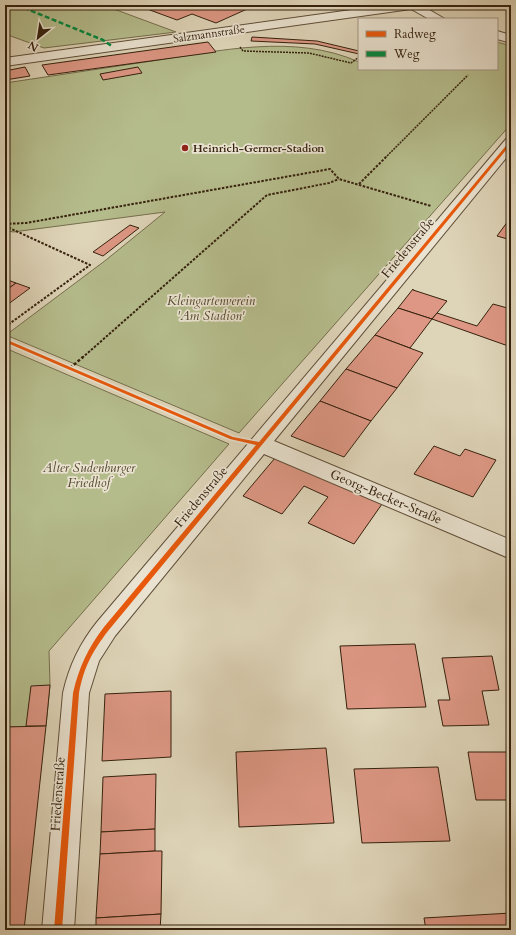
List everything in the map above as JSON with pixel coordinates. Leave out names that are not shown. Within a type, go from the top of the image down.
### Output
[{"type":"street","points":[[413,5],[437,18]]},
{"type":"street","name":"Salzmannstraße","points":[[5,62],[413,5]]},
{"type":"street","points":[[498,35],[511,39]]},
{"type":"street","name":"Friedenstraße","points":[[58,930],[76,693],[81,669],[89,652],[106,629],[511,142]]},
{"type":"street","name":"Georg-Becker-Straße","points":[[260,444],[511,550]]},
{"type":"path","points":[[241,49],[243,51],[309,53],[351,63],[358,58]]},
{"type":"path","points":[[359,184],[468,75]]},
{"type":"path","points":[[5,225],[26,223],[330,169],[339,179],[435,208]]},
{"type":"path","points":[[70,368],[267,195],[329,183],[339,179]]},
{"type":"path","points":[[5,225],[90,265],[5,327]]},
{"type":"green space","points":[[5,5],[103,5],[176,32],[44,48],[5,34]]},
{"type":"green space","name":"Kleingartenverein 'Am Stadion'","points":[[498,42],[511,46],[511,124],[239,433],[6,335],[106,260],[165,212],[13,232],[5,230],[5,83],[230,49],[283,46],[309,48],[334,53],[358,62],[358,70],[498,70]]},
{"type":"green space","name":"Alter Sudenburger Friedhof","points":[[5,348],[229,444],[49,651],[50,685],[46,726],[5,727]]},
{"type":"building","points":[[127,5],[256,5],[216,23],[192,14],[177,20],[139,6],[134,8]]},
{"type":"building","points":[[252,37],[317,41],[358,51],[358,54],[315,44],[251,41]]},
{"type":"building","points":[[208,42],[216,52],[48,75],[42,65]]},
{"type":"building","points":[[25,67],[30,76],[5,80],[5,71]]},
{"type":"building","points":[[138,67],[142,73],[103,80],[100,74]]},
{"type":"building","points":[[511,217],[511,240],[497,236]]},
{"type":"building","points":[[130,225],[139,228],[103,256],[93,252]]},
{"type":"building","points":[[5,279],[16,283],[5,291]]},
{"type":"building","points":[[16,283],[30,288],[7,305],[5,304],[5,291]]},
{"type":"building","points":[[413,289],[447,301],[432,319],[398,308]]},
{"type":"building","points":[[493,304],[511,309],[511,330],[508,333],[511,334],[511,347],[432,319],[437,313],[477,326]]},
{"type":"building","points":[[398,308],[432,319],[410,348],[375,335]]},
{"type":"building","points":[[375,335],[423,353],[397,388],[346,369]]},
{"type":"building","points":[[346,369],[397,388],[371,421],[320,401]]},
{"type":"building","points":[[320,401],[371,421],[344,457],[291,436]]},
{"type":"building","points":[[434,446],[460,456],[465,449],[496,460],[473,497],[414,474]]},
{"type":"building","points":[[275,458],[382,504],[354,544],[308,523],[328,497],[304,486],[282,514],[243,496]]},
{"type":"building","points":[[415,644],[426,707],[347,709],[340,646]]},
{"type":"building","points":[[492,656],[499,690],[482,691],[489,725],[443,726],[438,700],[450,700],[442,658]]},
{"type":"building","points":[[50,685],[46,726],[26,726],[31,686]]},
{"type":"building","points":[[171,691],[171,757],[102,761],[105,694]]},
{"type":"building","points":[[46,726],[24,930],[5,930],[5,727]]},
{"type":"building","points":[[326,748],[334,823],[239,827],[236,752]]},
{"type":"building","points":[[468,752],[511,752],[511,800],[476,800]]},
{"type":"building","points":[[438,767],[450,841],[362,843],[354,769]]},
{"type":"building","points":[[156,774],[155,829],[101,832],[103,777]]},
{"type":"building","points":[[155,829],[155,851],[100,854],[101,832]]},
{"type":"building","points":[[162,851],[161,914],[96,918],[100,854]]},
{"type":"building","points":[[511,913],[511,930],[426,930],[424,918]]},
{"type":"building","points":[[161,914],[160,930],[96,930],[96,918]]},
{"type":"marked path","points":[[17,5],[103,40],[113,47]]},
{"type":"cycle path","points":[[58,930],[76,693],[80,675],[90,652],[106,629],[511,142]]},
{"type":"cycle path","points":[[5,340],[232,438],[260,444]]},
{"type":"place","name":"Heinrich-Germer-Stadion","points":[[185,148]]}]
